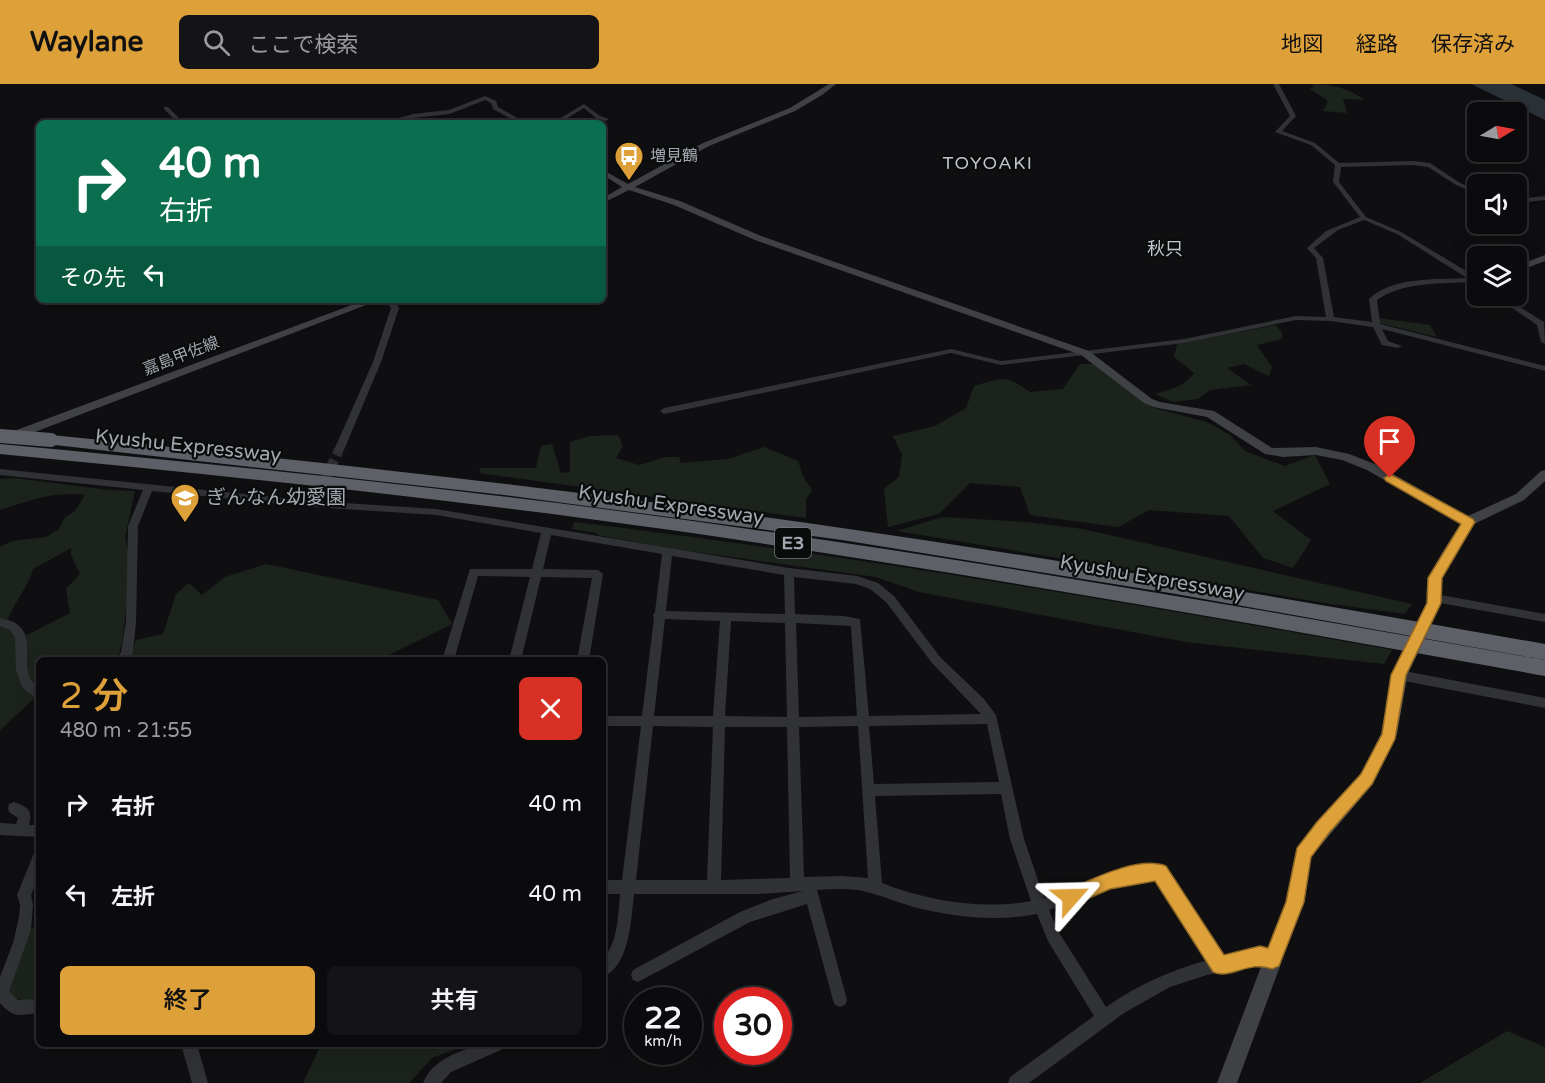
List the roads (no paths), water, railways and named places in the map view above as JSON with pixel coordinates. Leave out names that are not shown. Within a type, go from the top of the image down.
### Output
[{"type":"highway","name":"Kyushu Expressway","points":[[0,436],[421,478],[941,549],[1250,599],[1545,652]]},
{"type":"highway","name":"Kyushu Expressway","points":[[0,449],[314,479],[677,525],[1130,594],[1545,668]]},
{"type":"street","points":[[606,199],[720,138],[790,113],[810,102],[833,84]]},
{"type":"street","points":[[1276,84],[1293,116],[1278,132],[1313,144],[1338,165],[1413,163],[1430,165],[1467,188]]},
{"type":"street","points":[[396,120],[450,112],[485,98],[494,102],[495,108],[517,120]]},
{"type":"street","points":[[560,120],[584,106],[598,117],[606,119]]},
{"type":"street","points":[[165,108],[178,120]]},
{"type":"street","points":[[1338,165],[1336,177],[1339,188],[1364,218],[1399,233],[1467,275]]},
{"type":"street","points":[[606,174],[628,187],[677,203],[758,238],[1085,353],[1138,395],[1157,405],[1210,414],[1269,451],[1291,453],[1317,451],[1345,457],[1371,467],[1468,522]]},
{"type":"street","points":[[1527,200],[1545,198]]},
{"type":"street","points":[[1330,319],[1319,258],[1310,248],[1320,237],[1342,224],[1364,218]]},
{"type":"street","points":[[1527,265],[1545,258]]},
{"type":"street","points":[[1398,346],[1385,343],[1376,325],[1373,299],[1379,292],[1410,285],[1467,282]]},
{"type":"street","name":"嘉島甲佐線","points":[[0,441],[355,303]]},
{"type":"street","points":[[339,450],[378,362],[395,308],[392,303]]},
{"type":"street","points":[[1513,306],[1541,324],[1545,342]]},
{"type":"street","points":[[664,411],[951,351],[1001,363],[1184,341],[1296,318],[1330,319],[1376,325],[1545,369]]},
{"type":"street","points":[[0,472],[436,512],[789,572],[857,580],[883,592],[936,660],[992,719],[1017,839],[1039,904],[1053,936],[1104,1018]]},
{"type":"street","points":[[1227,1083],[1295,902],[1303,854],[1367,779],[1389,734],[1400,674],[1435,601],[1435,578],[1468,522],[1520,496],[1545,474]]},
{"type":"street","points":[[124,657],[131,622],[133,526],[149,487]]},
{"type":"street","points":[[516,657],[547,530]]},
{"type":"street","points":[[606,966],[620,945],[629,887],[666,552]]},
{"type":"street","points":[[449,657],[474,572],[598,574],[584,657]]},
{"type":"street","points":[[789,572],[792,722],[806,888],[840,1000]]},
{"type":"street","points":[[1435,601],[1545,618]]},
{"type":"street","points":[[658,615],[851,620],[856,622],[875,886]]},
{"type":"street","points":[[714,885],[719,721],[726,618]]},
{"type":"street","points":[[0,622],[14,627],[21,638],[20,672],[36,692]]},
{"type":"street","points":[[1400,674],[1545,703]]},
{"type":"street","points":[[606,721],[792,722],[992,719]]},
{"type":"street","points":[[868,790],[1007,788]]},
{"type":"street","points":[[14,808],[25,815],[21,831]]},
{"type":"street","points":[[0,829],[36,831]]},
{"type":"street","points":[[36,865],[24,895],[28,905],[27,920],[1,993],[15,1008],[36,1006]]},
{"type":"street","points":[[606,886],[714,885],[806,888],[837,882],[875,886],[889,893],[926,902],[976,910],[1009,911],[1071,897],[1109,880],[1160,872],[1220,966]]},
{"type":"street","points":[[638,975],[671,959],[735,921],[806,888]]},
{"type":"street","points":[[1016,1083],[1104,1018],[1153,987],[1171,979],[1260,955],[1272,960]]},
{"type":"street","points":[[190,1047],[200,1083]]},
{"type":"street","points":[[431,1083],[445,1066],[490,1047]]},
{"type":"tunnel","points":[[317,496],[339,450]]},
{"type":"place","name":"増見鶴","points":[[629,182]]},
{"type":"place","name":"ぎんなん幼愛園","points":[[185,524]]},
{"type":"district","name":"TOYOAKI","points":[[988,163]]},
{"type":"district","name":"秋只","points":[[1165,249]]}]
